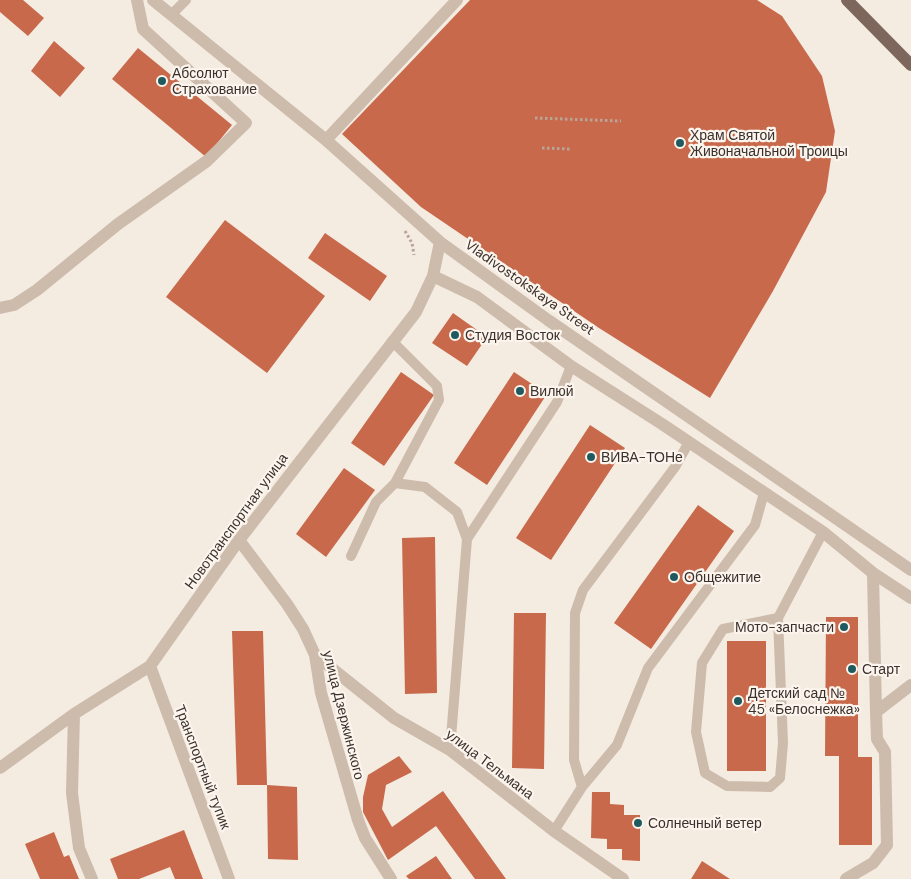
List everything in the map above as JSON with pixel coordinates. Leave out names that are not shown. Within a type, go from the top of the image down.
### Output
[{"type":"main road","points":[[847,0],[911,65]]},
{"type":"street","points":[[0,308],[14,304],[36,290],[118,224],[207,160],[246,123],[143,29],[137,0]]},
{"type":"street","name":"Vladivostokskaya Street","points":[[153,0],[326,140],[440,242],[548,320],[911,570]]},
{"type":"street","points":[[326,140],[457,0]]},
{"type":"street","name":"Новотранспортная улица","points":[[0,768],[74,714],[150,666],[239,540],[416,312],[434,276],[440,242]]},
{"type":"street","points":[[434,276],[477,296],[571,366],[823,532],[873,573],[911,598]]},
{"type":"street","name":"улица Дзержинского","points":[[239,540],[287,604],[303,629],[315,655],[321,693],[355,811],[365,838],[391,879]]},
{"type":"street","points":[[846,879],[873,863],[887,844],[885,752],[877,739],[873,573]]},
{"type":"street","name":"улица Тельмана","points":[[315,655],[394,718],[450,750],[554,831],[623,879]]},
{"type":"street","name":"Транспортный тупик","points":[[150,666],[229,879]]},
{"type":"street","points":[[876,712],[911,686]]},
{"type":"street","points":[[74,714],[72,793],[79,848],[92,879]]},
{"type":"lane","points":[[172,14],[186,0]]},
{"type":"lane","points":[[351,556],[376,502],[395,483],[439,400],[437,386],[392,341]]},
{"type":"lane","points":[[467,539],[557,402],[571,366]]},
{"type":"lane","points":[[582,787],[574,760],[575,613],[583,590],[675,467],[689,442]]},
{"type":"lane","points":[[395,483],[425,486],[457,512],[467,539],[450,750]]},
{"type":"lane","points":[[554,831],[582,787],[618,745],[648,668],[755,524],[764,493]]},
{"type":"lane","points":[[778,618],[723,629],[702,662],[696,732],[705,773],[727,786],[770,787],[780,778],[783,743],[778,618],[823,532]]},
{"type":"path","points":[[536,118],[620,120]]},
{"type":"path","points":[[542,148],[570,149]]},
{"type":"building","points":[[0,0],[23,0],[44,18],[28,36],[0,12]]},
{"type":"building","points":[[470,0],[757,0],[782,16],[822,76],[835,131],[826,192],[773,291],[710,398],[599,328],[421,207],[342,134]]},
{"type":"building","points":[[54,41],[85,68],[60,97],[31,71]]},
{"type":"building","points":[[138,48],[232,125],[206,157],[112,79]]},
{"type":"building","points":[[225,220],[325,296],[267,373],[166,297]]},
{"type":"building","points":[[325,233],[387,276],[370,301],[308,258]]},
{"type":"building","points":[[453,313],[487,337],[467,366],[432,343]]},
{"type":"building","points":[[401,372],[434,395],[384,466],[351,443]]},
{"type":"building","points":[[514,372],[547,394],[487,485],[454,463]]},
{"type":"building","points":[[590,425],[625,448],[551,560],[516,538]]},
{"type":"building","points":[[344,468],[375,490],[326,557],[296,534]]},
{"type":"building","name":"Общежитие","points":[[698,505],[734,531],[651,649],[614,623]]},
{"type":"building","points":[[435,537],[437,693],[405,694],[402,538]]},
{"type":"building","points":[[514,613],[546,613],[544,769],[512,768]]},
{"type":"building","points":[[826,617],[858,617],[858,757],[872,757],[872,845],[839,845],[839,756],[825,756]]},
{"type":"building","points":[[232,631],[263,631],[267,785],[237,785]]},
{"type":"building","points":[[727,641],[766,641],[766,771],[727,771]]},
{"type":"building","points":[[399,756],[412,772],[386,785],[382,809],[392,827],[443,791],[506,879],[475,879],[436,826],[388,860],[363,812],[363,797],[368,775]]},
{"type":"building","points":[[267,785],[297,787],[298,860],[268,859]]},
{"type":"building","points":[[592,792],[610,792],[610,804],[624,805],[624,815],[640,815],[640,861],[622,860],[622,849],[607,849],[607,839],[591,838]]},
{"type":"building","points":[[184,830],[203,879],[175,879],[170,867],[139,879],[118,879],[110,859]]},
{"type":"building","points":[[54,832],[64,857],[69,855],[79,879],[40,879],[25,844]]},
{"type":"building","points":[[436,856],[452,879],[409,879],[406,876]]},
{"type":"building","points":[[702,861],[730,879],[691,879]]},
{"type":"place","name":"Абсолют Страхование","points":[[162,81]]},
{"type":"place","name":"Храм Святой Живоначальной Троицы","points":[[680,143]]},
{"type":"place","name":"Студия Восток","points":[[455,335]]},
{"type":"place","name":"Вилюй","points":[[520,391]]},
{"type":"place","name":"ВИВА-ТОНе","points":[[591,457]]},
{"type":"place","name":"Общежитие","points":[[674,577]]},
{"type":"place","name":"Мото-запчасти","points":[[844,627]]},
{"type":"place","name":"Старт","points":[[852,669]]},
{"type":"place","name":"Детский сад № 45 «Белоснежка»","points":[[738,701]]},
{"type":"place","name":"Солнечный ветер","points":[[638,823]]}]
